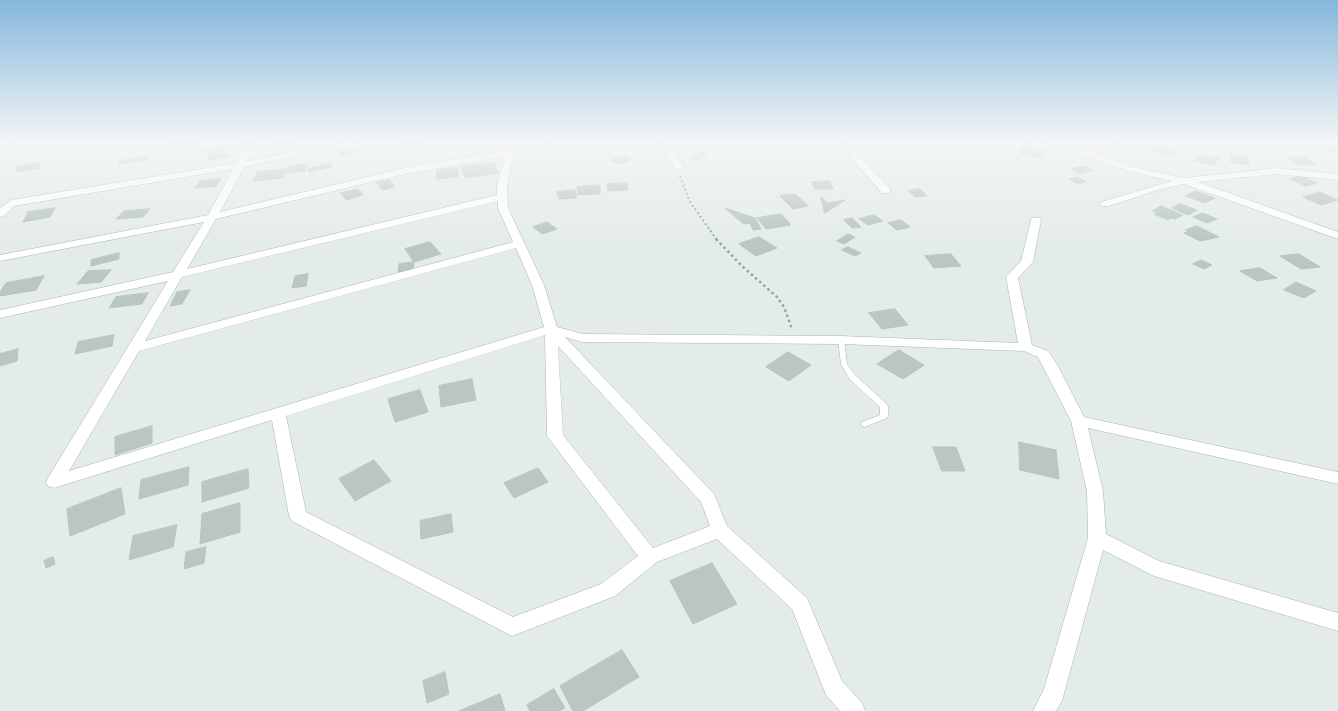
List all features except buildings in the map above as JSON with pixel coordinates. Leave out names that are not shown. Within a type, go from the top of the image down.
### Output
[{"type":"street","points":[[0,214],[11,203],[181,174]]},
{"type":"street","points":[[235,174],[212,217],[54,482],[551,329],[582,338],[841,340],[1026,347],[1043,354],[1079,421],[1095,491],[1097,538],[1054,693],[1044,711]]},
{"type":"street","points":[[0,258],[212,217],[392,174]]},
{"type":"street","points":[[505,174],[502,185],[503,208],[538,285],[551,329],[555,436],[650,557]]},
{"type":"street","points":[[869,174],[886,191]]},
{"type":"street","points":[[1127,174],[1158,187]]},
{"type":"street","points":[[1154,174],[1185,181],[1338,236]]},
{"type":"street","points":[[1105,204],[1158,187],[1185,181],[1247,174]]},
{"type":"street","points":[[1309,174],[1338,177]]},
{"type":"street","points":[[0,314],[177,275],[502,197]]},
{"type":"street","points":[[1026,347],[1012,277],[1027,262],[1036,220]]},
{"type":"street","points":[[134,348],[519,244]]},
{"type":"street","points":[[551,329],[708,499],[720,530],[800,604],[834,688],[854,711]]},
{"type":"street","points":[[278,413],[298,516],[512,627],[608,590],[650,557],[720,530]]},
{"type":"street","points":[[1079,421],[1338,478]]},
{"type":"street","points":[[1097,538],[1154,568],[1338,622]]},
{"type":"lane","points":[[841,340],[844,364],[853,378],[884,406],[884,416],[865,424]]},
{"type":"path","points":[[680,174],[682,188],[690,203],[728,252],[753,276],[769,287],[782,302],[795,340]]}]
